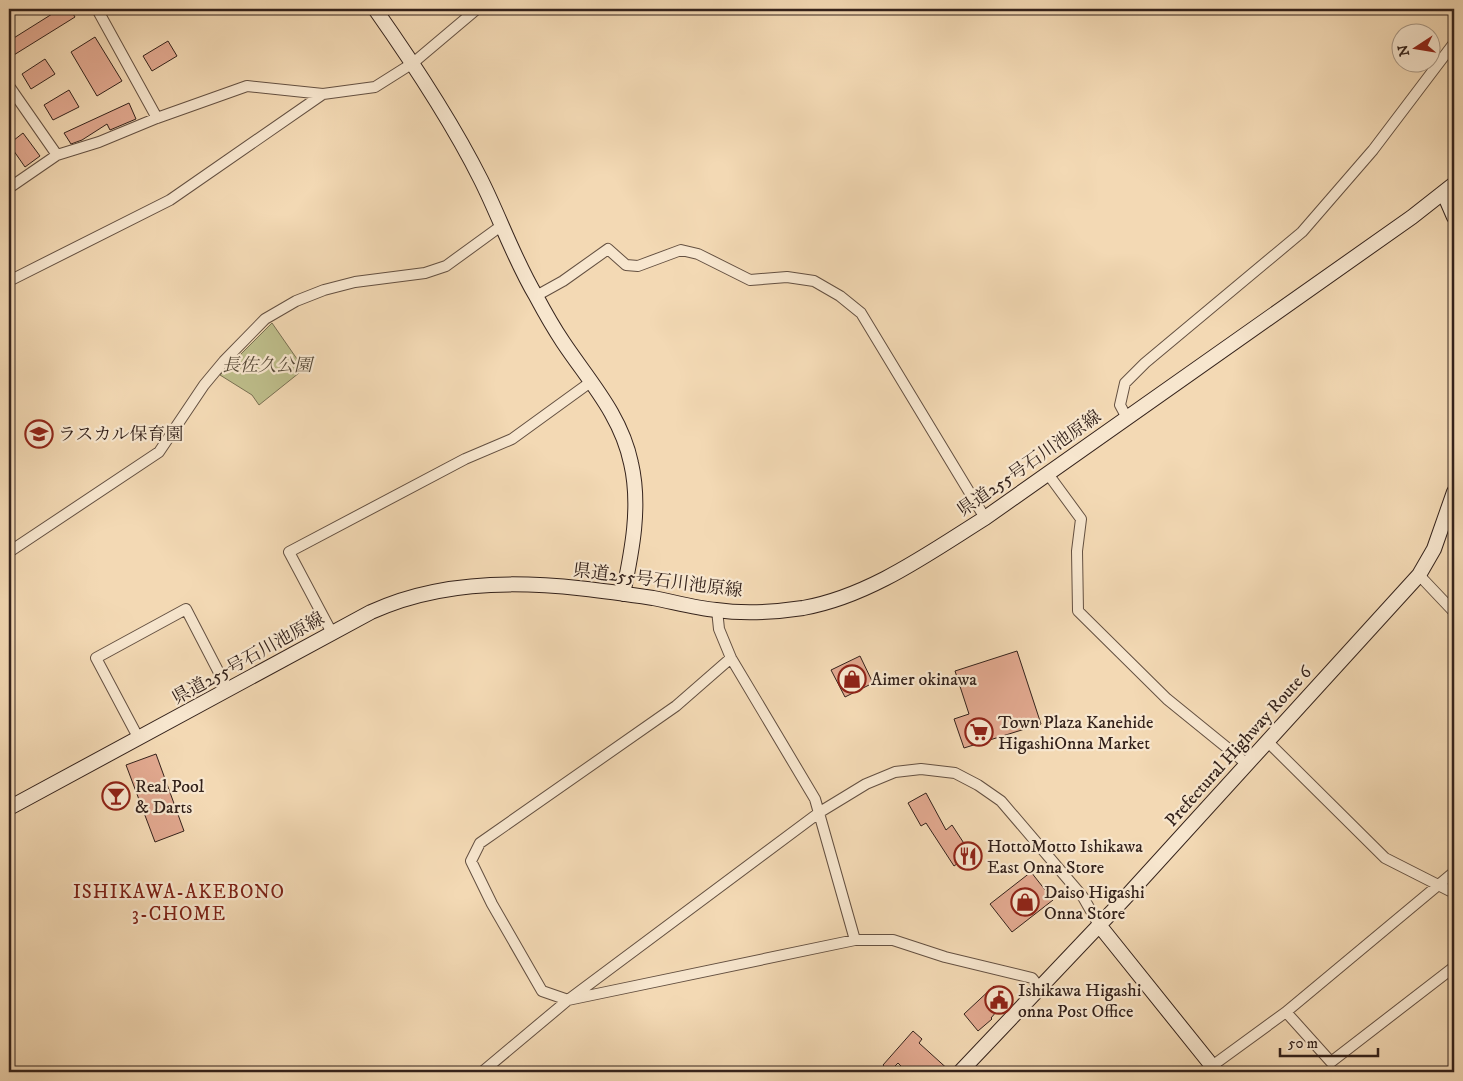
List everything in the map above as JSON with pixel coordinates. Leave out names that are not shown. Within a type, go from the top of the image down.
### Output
[{"type":"main road","points":[[375,9],[413,63],[480,179],[520,268],[563,342],[612,411],[631,461],[636,507],[631,557],[623,594]]},
{"type":"main road","points":[[1449,189],[1454,217]]},
{"type":"main road","name":"県道255号石川池原線","points":[[9,808],[392,602],[456,588],[515,583],[623,594],[717,610],[777,610],[831,601],[870,585],[920,560],[985,518],[1449,189]]},
{"type":"main road","name":"Prefectural Highway Route 6","points":[[960,1072],[1268,742],[1418,575],[1434,549],[1454,492]]},
{"type":"main road","points":[[1099,925],[1215,1069]]},
{"type":"street","points":[[97,9],[157,118]]},
{"type":"street","points":[[9,188],[57,155],[99,142],[157,118],[247,86],[323,94],[375,87],[413,63],[477,9]]},
{"type":"street","points":[[1127,418],[1120,405],[1125,383],[1145,363],[1302,232],[1373,150],[1454,43]]},
{"type":"street","points":[[9,86],[57,155]]},
{"type":"street","points":[[9,281],[170,200],[323,94]]},
{"type":"street","points":[[9,552],[159,452],[204,385],[265,319],[296,301],[324,290],[355,282],[425,273],[446,266],[501,226]]},
{"type":"street","points":[[536,296],[563,282],[608,249],[626,265],[638,266],[682,250],[698,254],[750,280],[788,277],[814,281],[840,296],[861,312],[985,518]]},
{"type":"street","points":[[332,633],[289,552],[465,459],[512,439],[592,381]]},
{"type":"street","points":[[1048,474],[1081,519],[1078,551],[1078,611],[1167,699],[1247,764]]},
{"type":"street","points":[[1418,575],[1454,612]]},
{"type":"street","points":[[139,738],[96,658],[186,609],[228,690]]},
{"type":"street","points":[[717,610],[719,628],[731,658],[815,799],[855,940]]},
{"type":"street","points":[[731,658],[676,706],[480,843],[471,861],[492,904],[542,990],[568,1000],[855,940],[893,940],[945,957],[1032,978],[1040,988]]},
{"type":"street","points":[[1268,742],[1385,858],[1454,893]]},
{"type":"street","points":[[482,1072],[568,1000],[820,812],[866,784],[895,772],[921,769],[955,773],[978,784],[1001,801],[1083,897],[1099,925]]},
{"type":"street","points":[[1215,1069],[1454,872]]},
{"type":"street","points":[[1286,1012],[1331,1062],[1454,967]]},
{"type":"green space","name":"長佐久公園","points":[[272,323],[304,369],[259,405],[252,395],[220,375]]},
{"type":"building","points":[[60,9],[70,9],[75,17],[9,58],[9,41]]},
{"type":"building","points":[[95,37],[122,81],[97,96],[71,52]]},
{"type":"building","points":[[168,41],[177,56],[152,71],[143,56]]},
{"type":"building","points":[[45,59],[55,74],[31,89],[22,74]]},
{"type":"building","points":[[69,90],[79,107],[53,120],[44,105]]},
{"type":"building","points":[[129,103],[136,119],[110,130],[107,124],[82,140],[71,144],[64,133]]},
{"type":"building","points":[[23,133],[40,156],[25,167],[9,144]]},
{"type":"building","points":[[1017,651],[1041,724],[964,748],[954,719],[969,714],[955,671]]},
{"type":"building","points":[[860,656],[873,683],[845,697],[831,670]]},
{"type":"building","points":[[156,754],[184,831],[155,842],[126,765]]},
{"type":"building","points":[[926,793],[946,830],[952,825],[971,854],[954,866],[926,823],[921,826],[908,803]]},
{"type":"building","points":[[1031,872],[1053,900],[1012,932],[990,904]]},
{"type":"building","points":[[994,986],[1008,998],[992,1019],[978,1031],[964,1014]]},
{"type":"building","points":[[913,1031],[922,1039],[919,1043],[951,1072],[907,1072],[898,1063],[889,1072],[883,1065]]},
{"type":"place","name":"ラスカル保育園","points":[[39,434]]},
{"type":"place","name":"Aimer okinawa","points":[[852,679]]},
{"type":"place","name":"Town Plaza Kanehide HigashiOnna Market","points":[[979,732]]},
{"type":"place","name":"Real Pool & Darts","points":[[116,796]]},
{"type":"place","name":"HottoMotto Ishikawa East Onna Store","points":[[968,856]]},
{"type":"place","name":"Daiso Higashi Onna Store","points":[[1025,902]]},
{"type":"place","name":"Ishikawa Higashi onna Post Office","points":[[999,1000]]},
{"type":"district","name":"ISHIKAWA-AKEBONO 3-CHOME","points":[[179,902]]}]
